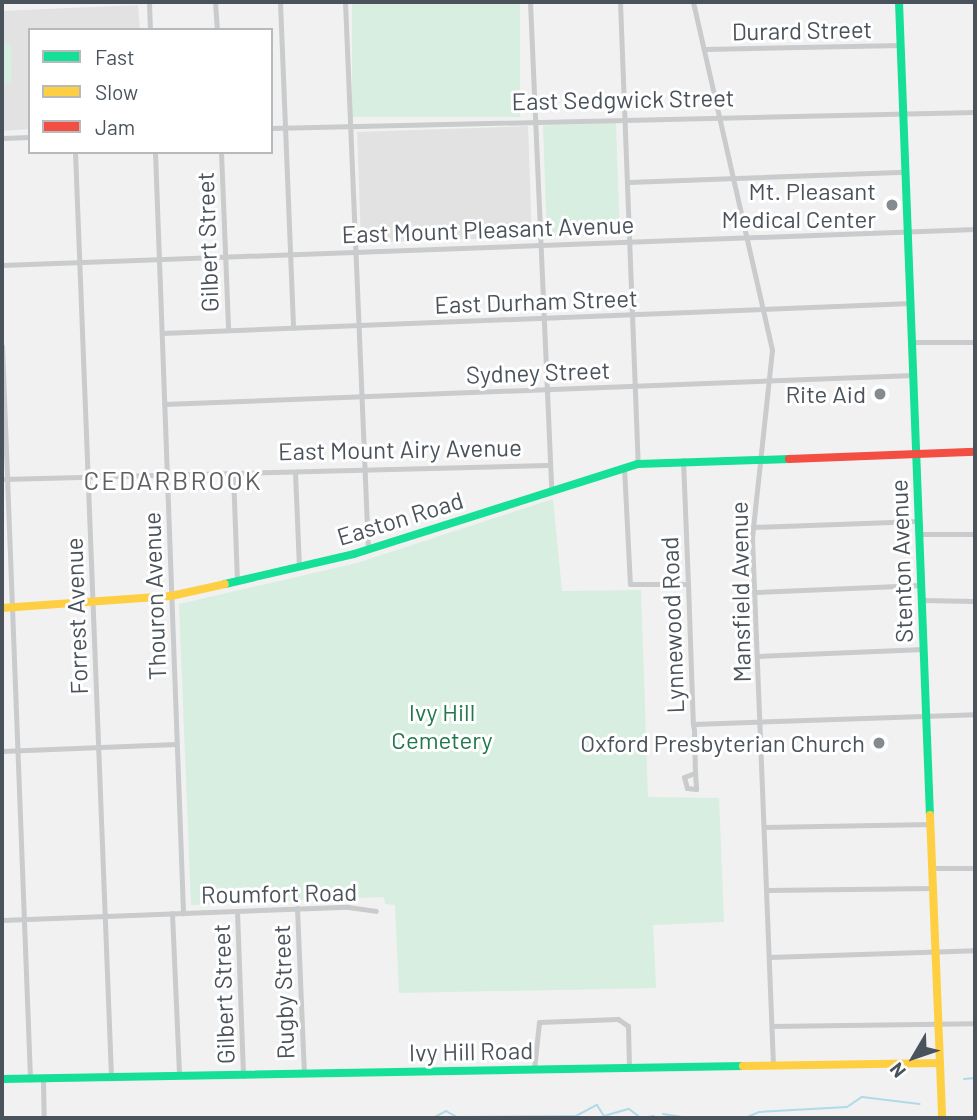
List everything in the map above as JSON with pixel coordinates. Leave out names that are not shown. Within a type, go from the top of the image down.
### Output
[{"type":"main road","name":"Stenton Avenue","points":[[899,2],[943,1118]]},
{"type":"main road","points":[[638,464],[683,460],[975,452]]},
{"type":"main road","name":"Easton Road","points":[[2,607],[171,596],[368,550],[638,464]]},
{"type":"main road","name":"Ivy Hill Road","points":[[2,1079],[940,1063]]},
{"type":"street","points":[[149,2],[150,28]]},
{"type":"street","points":[[215,2],[217,28]]},
{"type":"street","points":[[280,2],[293,328]]},
{"type":"street","points":[[345,2],[368,550]]},
{"type":"street","points":[[530,2],[551,490]]},
{"type":"street","points":[[620,2],[638,464]]},
{"type":"street","name":"Mansfield Avenue","points":[[693,2],[767,309],[771,381],[752,527],[773,1066]]},
{"type":"street","name":"Durard Street","points":[[705,49],[901,45]]},
{"type":"street","name":"East Sedgwick Street","points":[[273,128],[535,117],[975,111]]},
{"type":"street","points":[[2,138],[28,137]]},
{"type":"street","name":"Forrest Avenue","points":[[75,154],[111,1078]]},
{"type":"street","name":"Thouron Avenue","points":[[155,154],[183,913]]},
{"type":"street","name":"Gilbert Street","points":[[221,154],[228,330]]},
{"type":"street","points":[[628,182],[905,172]]},
{"type":"street","name":"East Mount Pleasant Avenue","points":[[2,265],[975,229]]},
{"type":"street","name":"East Durham Street","points":[[162,333],[911,303]]},
{"type":"street","points":[[912,342],[975,342]]},
{"type":"street","points":[[2,346],[4,479],[12,607],[30,1079]]},
{"type":"street","name":"Sydney Street","points":[[164,404],[914,375]]},
{"type":"street","name":"Lynnewood Road","points":[[683,460],[696,789],[684,780],[695,773]]},
{"type":"street","name":"East Mount Airy Avenue","points":[[4,479],[548,464]]},
{"type":"street","points":[[624,467],[630,584],[688,584]]},
{"type":"street","points":[[295,472],[299,567]]},
{"type":"street","points":[[233,473],[237,581]]},
{"type":"street","points":[[752,527],[919,521]]},
{"type":"street","points":[[920,534],[975,534]]},
{"type":"street","points":[[755,592],[922,585]]},
{"type":"street","points":[[922,600],[975,601]]},
{"type":"street","points":[[757,656],[924,649]]},
{"type":"street","points":[[693,724],[975,714]]},
{"type":"street","points":[[2,751],[176,744]]},
{"type":"street","points":[[764,827],[931,824]]},
{"type":"street","points":[[933,868],[975,868]]},
{"type":"street","points":[[766,890],[934,888]]},
{"type":"street","name":"Roumfort Road","points":[[2,920],[297,908],[376,911]]},
{"type":"street","name":"Rugby Street","points":[[297,908],[304,1074]]},
{"type":"street","name":"Gilbert Street","points":[[237,911],[243,1076]]},
{"type":"street","points":[[172,913],[179,1076]]},
{"type":"street","points":[[769,957],[975,950]]},
{"type":"street","points":[[534,1069],[538,1023],[618,1019],[628,1026],[629,1068]]},
{"type":"street","points":[[772,1026],[975,1023]]},
{"type":"street","points":[[43,1079],[44,1118]]},
{"type":"shaded area","points":[[138,5],[140,28],[28,28],[28,129],[2,131],[2,11]]},
{"type":"shaded area","points":[[528,126],[532,237],[361,243],[357,132]]},
{"type":"green space","points":[[352,2],[520,2],[520,117],[352,117]]},
{"type":"green space","points":[[2,44],[11,44],[12,83],[3,83]]},
{"type":"green space","points":[[616,123],[620,234],[547,236],[543,126]]},
{"type":"green space","name":"Ivy Hill Cemetery","points":[[553,499],[562,591],[641,590],[648,797],[719,798],[724,922],[653,925],[656,988],[399,993],[395,905],[385,904],[384,897],[191,905],[179,604],[357,563]]},
{"type":"waterway","points":[[964,1079],[975,1078]]},
{"type":"waterway","points":[[745,1118],[759,1112],[847,1107],[862,1097],[920,1104]]},
{"type":"waterway","points":[[433,1118],[446,1111],[457,1117],[576,1116],[597,1105],[604,1116],[629,1109],[641,1118],[654,1116]]},
{"type":"waterway","points":[[663,1114],[687,1118]]},
{"type":"traffic: fast","points":[[899,2],[930,815]]},
{"type":"traffic: fast","points":[[225,584],[354,554],[638,464],[789,459]]},
{"type":"traffic: fast","points":[[2,1079],[743,1066]]},
{"type":"traffic: slow","points":[[2,608],[171,596],[225,584]]},
{"type":"traffic: slow","points":[[930,815],[942,1118]]},
{"type":"traffic: slow","points":[[743,1066],[940,1063]]},
{"type":"traffic: jam","points":[[789,459],[975,452]]},
{"type":"place","name":"Mt. Pleasant Medical Center","points":[[892,205]]},
{"type":"place","name":"Rite Aid","points":[[880,394]]},
{"type":"place","name":"Oxford Presbyterian Church","points":[[879,743]]},
{"type":"district","name":"CEDARBROOK","points":[[173,480]]}]
